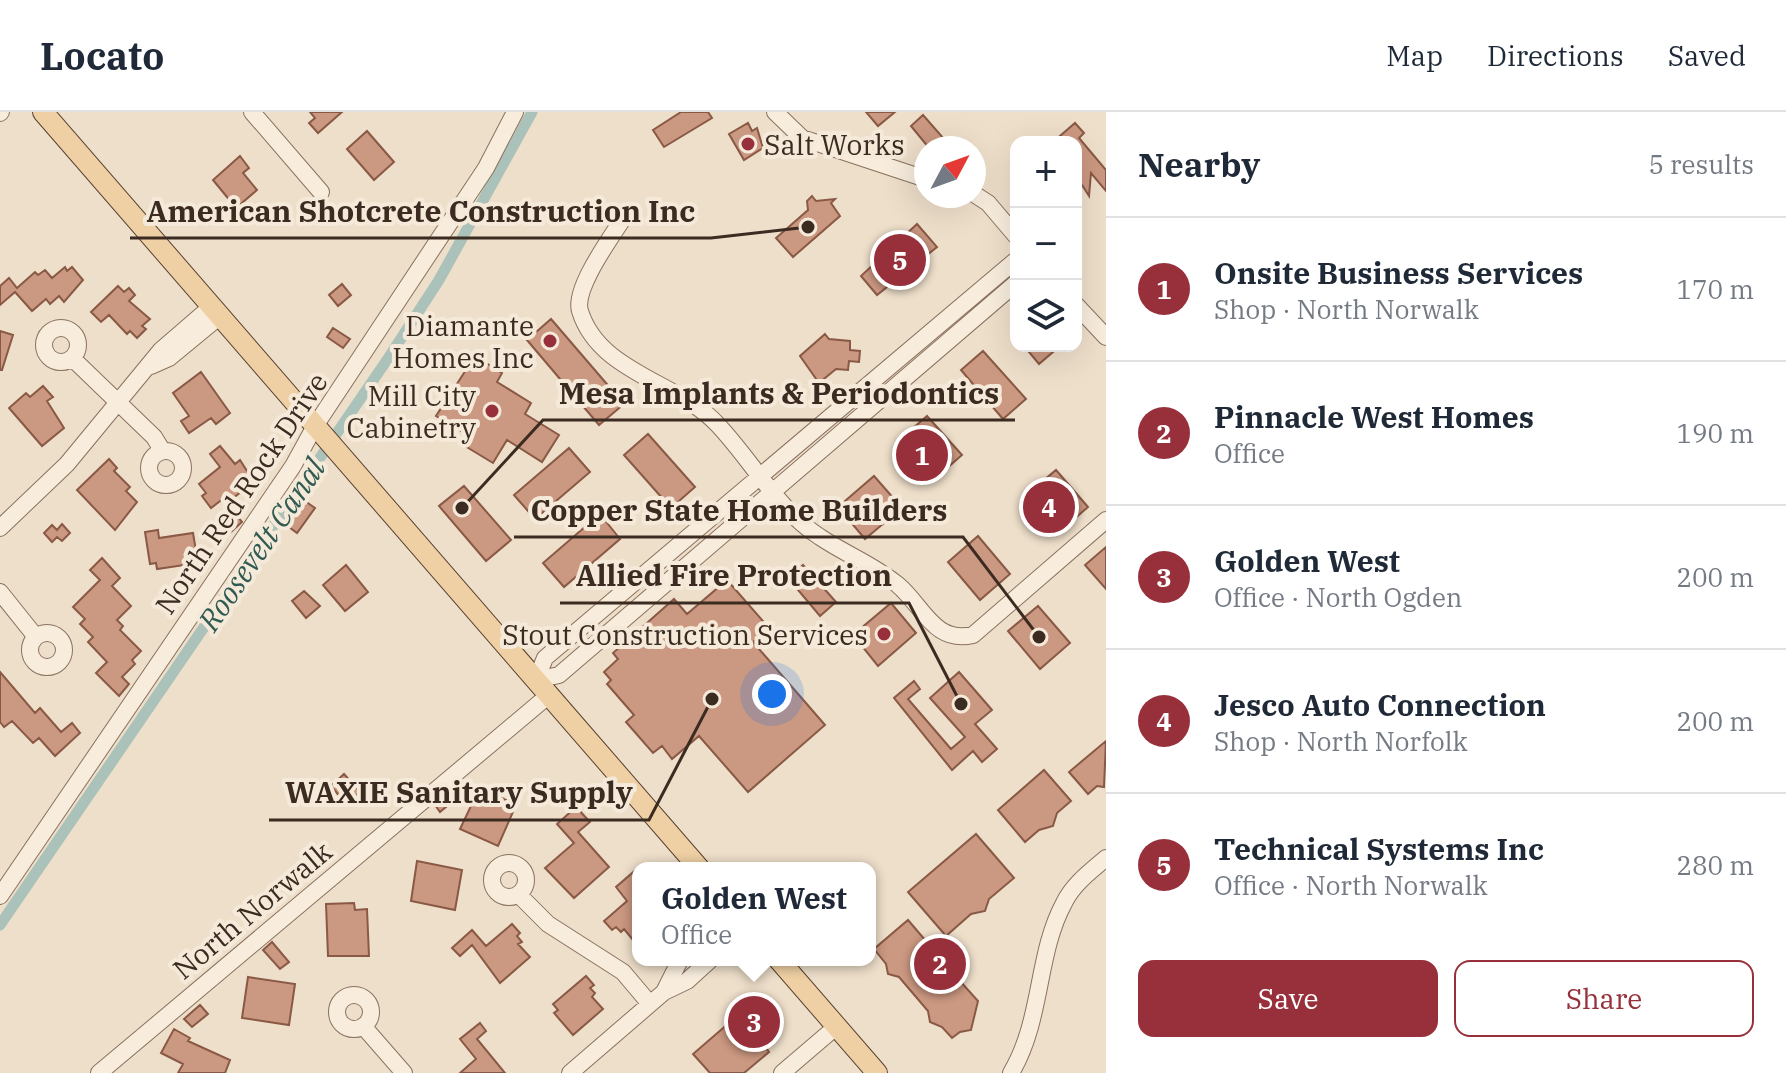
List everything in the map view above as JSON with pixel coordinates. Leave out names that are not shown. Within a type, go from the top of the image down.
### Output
[{"type":"main road","points":[[43,112],[694,862]]},
{"type":"main road","points":[[784,966],[877,1073]]},
{"type":"street","points":[[252,112],[321,192]]},
{"type":"street","name":"North Red Rock Drive","points":[[0,896],[293,466],[486,168],[515,112]]},
{"type":"street","points":[[775,112],[802,138],[914,175]]},
{"type":"street","points":[[986,202],[1010,229]]},
{"type":"street","points":[[626,214],[585,281],[579,308],[589,330],[613,356],[657,385],[698,405],[767,484],[820,537],[898,585],[943,634],[973,635],[1106,520]]},
{"type":"street","name":"North Norwalk","points":[[99,1073],[559,675],[909,350],[1010,265]]},
{"type":"street","name":"North Norwalk","points":[[767,484],[921,363],[1010,288]]},
{"type":"street","points":[[0,528],[67,464],[161,350],[216,311]]},
{"type":"street","points":[[1082,311],[1106,337]]},
{"type":"street","points":[[909,350],[921,363]]},
{"type":"street","points":[[72,358],[154,437],[162,450]]},
{"type":"street","points":[[0,592],[36,637]]},
{"type":"street","points":[[1011,1073],[1033,1022],[1053,928],[1064,902],[1106,858]]},
{"type":"street","points":[[518,894],[548,924],[623,972],[650,1004]]},
{"type":"street","points":[[664,992],[677,966]]},
{"type":"street","points":[[570,1073],[664,992],[687,981],[703,966]]},
{"type":"street","points":[[363,1026],[404,1073]]},
{"type":"street","points":[[782,1073],[837,1026]]},
{"type":"building","points":[[310,112],[342,112],[318,133],[309,123],[315,118]]},
{"type":"building","points":[[681,112],[708,112],[712,118],[664,147],[653,130]]},
{"type":"building","points":[[866,112],[895,112],[878,126]]},
{"type":"building","points":[[923,115],[941,136],[919,136],[911,126]]},
{"type":"building","name":"Salt Works","points":[[748,123],[752,131],[757,128],[763,148],[744,160],[729,134]]},
{"type":"building","points":[[1075,123],[1084,133],[1081,136],[1060,136]]},
{"type":"building","points":[[367,131],[394,162],[374,180],[347,149]]},
{"type":"building","points":[[1082,142],[1106,170],[1106,191],[1091,173],[1089,196],[1082,185]]},
{"type":"building","points":[[240,156],[249,168],[243,173],[257,190],[236,208],[213,180]]},
{"type":"building","points":[[812,196],[816,201],[835,199],[831,203],[840,216],[793,257],[776,238],[808,210],[807,201]]},
{"type":"building","points":[[917,224],[937,247],[877,295],[861,276]]},
{"type":"building","points":[[65,267],[67,271],[72,267],[83,280],[64,302],[59,296],[50,304],[46,299],[32,311],[15,292],[0,305],[0,286],[9,278],[17,288],[35,272],[38,275],[45,270],[52,278]]},
{"type":"building","points":[[342,284],[351,295],[338,306],[329,295]]},
{"type":"building","points":[[118,286],[124,292],[129,288],[135,295],[129,301],[150,319],[142,326],[146,329],[137,338],[130,331],[127,334],[109,315],[101,322],[91,312]]},
{"type":"building","points":[[551,319],[624,404],[599,425],[527,340]]},
{"type":"building","points":[[333,328],[350,339],[343,348],[327,337]]},
{"type":"building","points":[[0,331],[13,335],[2,370],[0,370]]},
{"type":"building","points":[[825,334],[829,339],[850,341],[850,350],[860,351],[859,362],[849,361],[848,370],[836,369],[819,383],[800,356]]},
{"type":"building","points":[[983,351],[1026,399],[1003,419],[961,370]]},
{"type":"building","points":[[1029,352],[1053,352],[1039,364]]},
{"type":"building","points":[[475,356],[502,373],[497,382],[531,403],[525,414],[559,435],[542,462],[507,440],[493,463],[465,446],[471,437],[436,416]]},
{"type":"building","points":[[201,372],[230,413],[216,424],[211,418],[189,433],[181,421],[189,416],[173,393]]},
{"type":"building","points":[[43,386],[53,397],[47,401],[64,428],[42,446],[9,408],[26,393],[30,397]]},
{"type":"building","points":[[927,416],[962,455],[931,482],[897,442]]},
{"type":"building","points":[[648,434],[695,487],[671,508],[624,455]]},
{"type":"building","points":[[220,446],[235,464],[240,460],[254,482],[228,502],[224,498],[211,508],[202,496],[206,493],[199,484],[220,467],[210,454]]},
{"type":"building","points":[[569,448],[590,472],[535,519],[514,495]]},
{"type":"building","points":[[109,459],[117,468],[114,471],[130,487],[126,491],[137,502],[115,530],[77,490]]},
{"type":"building","points":[[1056,470],[1088,507],[1058,533],[1026,495]]},
{"type":"building","points":[[874,476],[902,508],[865,539],[838,507]]},
{"type":"building","points":[[464,486],[511,540],[486,561],[439,506]]},
{"type":"building","points":[[302,499],[315,508],[297,533],[285,524]]},
{"type":"building","points":[[234,512],[242,522],[221,541],[213,531]]},
{"type":"building","points":[[600,514],[620,539],[564,587],[543,563]]},
{"type":"building","points":[[62,524],[70,533],[62,541],[57,537],[52,542],[44,533],[52,525],[57,530]]},
{"type":"building","points":[[158,530],[159,538],[193,533],[198,563],[157,569],[156,563],[150,564],[145,532]]},
{"type":"building","points":[[978,536],[1010,574],[980,600],[948,562]]},
{"type":"building","points":[[1106,547],[1106,589],[1085,565]]},
{"type":"building","points":[[102,558],[120,578],[112,586],[131,606],[117,620],[123,626],[120,630],[141,651],[132,660],[135,664],[122,677],[129,684],[119,696],[96,673],[107,662],[88,642],[93,637],[80,624],[85,619],[73,607],[100,580],[90,570]]},
{"type":"building","points":[[346,565],[368,592],[345,611],[323,585]]},
{"type":"building","points":[[803,565],[836,602],[820,616],[788,578]]},
{"type":"building","points":[[727,580],[769,628],[753,642],[825,725],[748,792],[699,736],[672,759],[662,746],[653,753],[626,722],[634,715],[607,684],[611,680],[604,672],[618,659],[613,653],[674,599],[687,614]]},
{"type":"building","points":[[304,591],[320,606],[306,618],[292,601]]},
{"type":"building","name":"Stout Construction Services","points":[[891,603],[916,633],[878,666],[853,635]]},
{"type":"building","points":[[1038,606],[1070,643],[1040,669],[1008,631]]},
{"type":"building","points":[[0,672],[35,713],[40,708],[61,732],[72,723],[80,733],[55,756],[39,738],[33,743],[12,721],[4,727],[0,722]]},
{"type":"building","points":[[959,672],[992,710],[975,724],[997,749],[982,762],[973,751],[952,770],[894,698],[914,681],[920,689],[908,699],[951,749],[965,737],[930,698]]},
{"type":"building","points":[[1106,741],[1104,787],[1097,786],[1088,794],[1069,772]]},
{"type":"building","points":[[1044,770],[1071,801],[1057,813],[1053,826],[1039,830],[1025,842],[998,810]]},
{"type":"building","points":[[344,774],[360,792],[346,804],[331,786]]},
{"type":"building","points":[[480,787],[516,805],[498,846],[460,829]]},
{"type":"building","points":[[455,788],[460,795],[440,812],[435,805]]},
{"type":"building","points":[[576,807],[590,822],[578,832],[609,867],[574,898],[545,868],[574,843],[557,824]]},
{"type":"building","points":[[976,834],[1014,878],[989,899],[985,911],[971,914],[946,936],[908,892]]},
{"type":"building","points":[[417,861],[462,870],[455,910],[411,901]]},
{"type":"building","points":[[632,873],[632,939],[624,929],[621,932],[616,927],[612,930],[604,921],[627,901],[616,887]]},
{"type":"building","points":[[354,903],[355,910],[367,909],[369,956],[328,956],[326,904]]},
{"type":"building","points":[[908,920],[949,968],[959,970],[960,981],[978,1001],[971,1030],[960,1032],[952,1038],[942,1027],[930,1022],[928,1011],[899,977],[888,974],[876,947]]},
{"type":"building","points":[[512,924],[520,933],[517,936],[522,942],[518,944],[530,957],[500,983],[472,945],[460,956],[452,948],[472,930],[486,946]]},
{"type":"building","points":[[272,942],[289,962],[280,969],[263,950]]},
{"type":"building","points":[[586,976],[594,985],[590,988],[595,993],[592,997],[603,1009],[573,1035],[554,1013],[558,1010],[553,1004]]},
{"type":"building","points":[[248,977],[295,984],[289,1025],[242,1018]]},
{"type":"building","points":[[751,1004],[772,1029],[768,1033],[773,1039],[765,1046],[769,1052],[744,1073],[710,1073],[693,1054]]},
{"type":"building","points":[[200,1005],[208,1014],[192,1027],[184,1019]]},
{"type":"building","points":[[480,1023],[486,1031],[477,1039],[505,1073],[460,1073],[476,1059],[460,1039]]},
{"type":"building","points":[[174,1029],[190,1038],[188,1041],[230,1060],[225,1073],[178,1073],[183,1064],[161,1053]]},
{"type":"waterway","name":"Roosevelt Canal","points":[[0,925],[389,357],[439,280],[532,112]]},
{"type":"place","name":"Salt Works","points":[[748,144]]},
{"type":"place","name":"American Shotcrete Construction Inc","points":[[808,227]]},
{"type":"place","name":"Technical Systems Inc","points":[[900,260]]},
{"type":"place","name":"Diamante Homes Inc","points":[[550,341]]},
{"type":"place","name":"Mill City Cabinetry","points":[[492,411]]},
{"type":"place","name":"Onsite Business Services","points":[[922,455]]},
{"type":"place","name":"Jesco Auto Connection","points":[[1049,507]]},
{"type":"place","name":"Mesa Implants & Periodontics","points":[[462,508]]},
{"type":"place","name":"Stout Construction Services","points":[[884,634]]},
{"type":"place","name":"Copper State Home Builders","points":[[1039,637]]},
{"type":"place","name":"WAXIE Sanitary Supply","points":[[712,699]]},
{"type":"place","name":"Allied Fire Protection","points":[[961,704]]},
{"type":"place","name":"Pinnacle West Homes","points":[[940,964]]},
{"type":"place","name":"Golden West","points":[[754,1022]]}]
